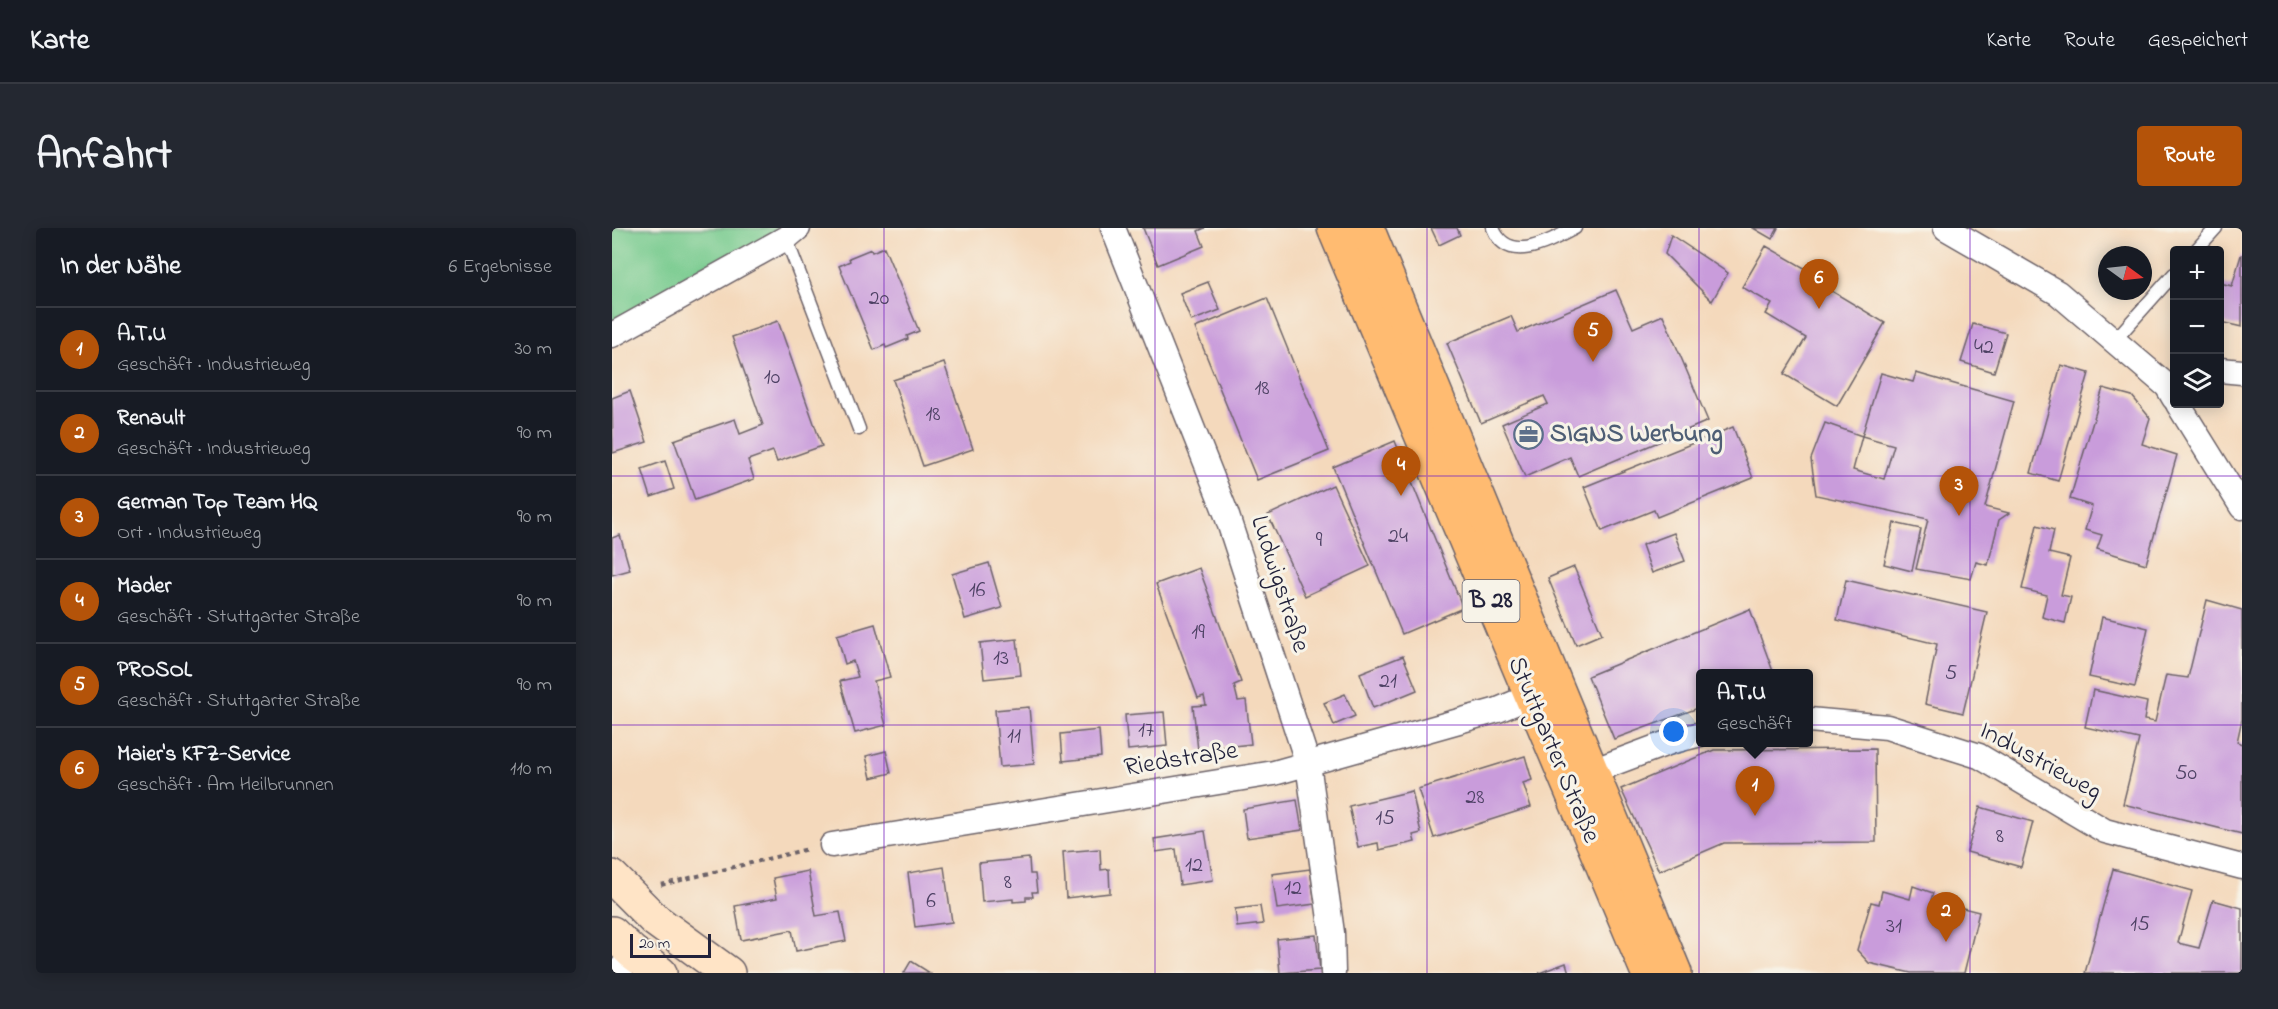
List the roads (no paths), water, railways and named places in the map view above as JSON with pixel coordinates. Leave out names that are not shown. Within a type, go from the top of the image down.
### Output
[{"type":"main road","name":"Stuttgarter Straße","points":[[1334,228],[1648,973]]},
{"type":"main road","name":"Stuttgarter Straße","points":[[1367,228],[1675,973]]},
{"type":"main road","points":[[620,885],[655,920],[728,973]]},
{"type":"main road","points":[[655,920],[619,955],[660,973]]},
{"type":"street","name":"Ludwigstraße","points":[[1113,228],[1226,513],[1308,764],[1332,933],[1333,973]]},
{"type":"street","points":[[1946,228],[2058,293],[2170,390]]},
{"type":"street","points":[[612,335],[792,233]]},
{"type":"street","points":[[2224,370],[2242,372]]},
{"type":"street","points":[[2183,408],[2242,507]]},
{"type":"street","name":"Riedstraße","points":[[832,845],[1274,773],[1498,710],[1531,696]]},
{"type":"street","name":"Industrieweg","points":[[1813,720],[1887,727],[1979,756],[2105,831],[2242,867]]},
{"type":"street","points":[[1590,772],[1670,742],[1696,735]]},
{"type":"lane","points":[[1493,228],[1497,237],[1506,245],[1527,249],[1575,228]]},
{"type":"lane","points":[[2200,246],[2216,228]]},
{"type":"lane","points":[[792,233],[859,429]]},
{"type":"lane","points":[[2114,341],[2170,279]]},
{"type":"place","name":"Maier's KFZ-Service","points":[[1819,309]]},
{"type":"place","name":"PROSOL","points":[[1593,362]]},
{"type":"place","name":"SIGNS Werbung","points":[[1529,435]]},
{"type":"place","name":"Mader","points":[[1401,496]]},
{"type":"place","name":"German Top Team HQ","points":[[1959,516]]},
{"type":"place","name":"A.T.U","points":[[1755,816]]},
{"type":"place","name":"Renault","points":[[1946,942]]}]
